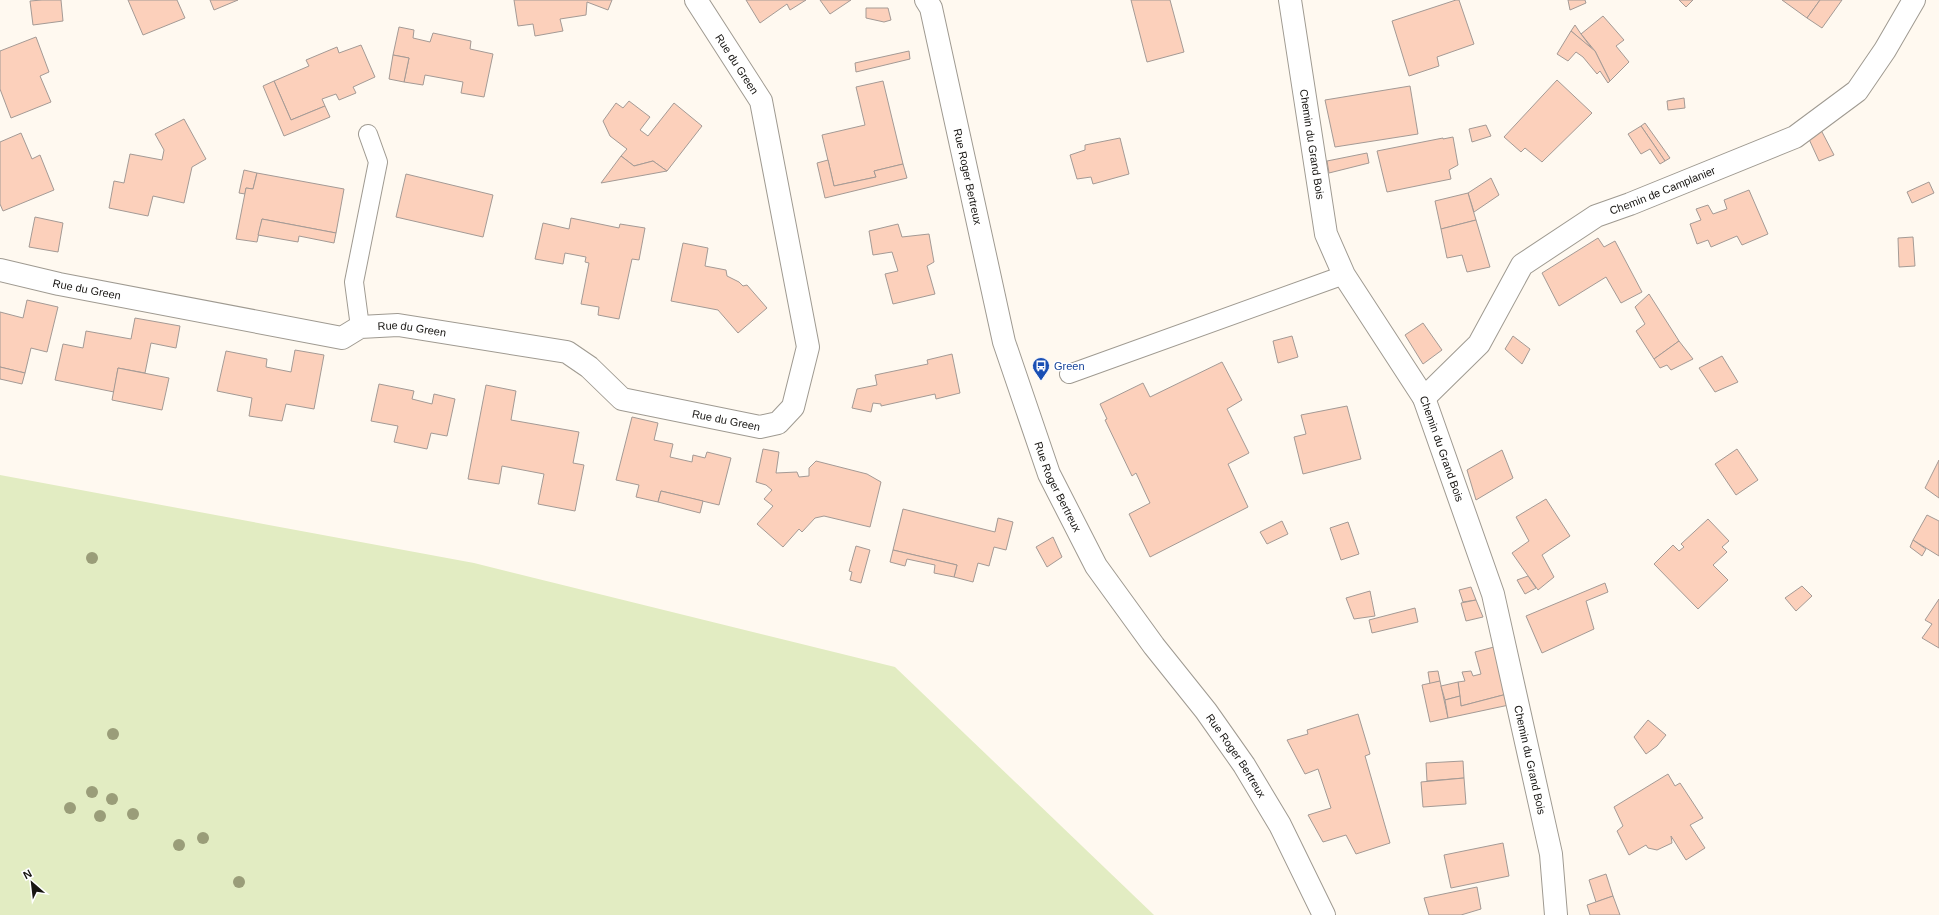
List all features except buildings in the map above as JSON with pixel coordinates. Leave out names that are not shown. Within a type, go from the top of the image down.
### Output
[{"type":"street","name":"Rue du Green","points":[[0,270],[59,284],[342,338],[360,327],[398,325],[567,352],[589,367],[622,399],[760,427],[778,423],[793,407],[808,347],[761,101],[696,0]]},
{"type":"street","name":"Rue Roger Bertreux","points":[[926,0],[931,8],[1004,342],[1049,474],[1096,566],[1154,646],[1206,711],[1244,765],[1280,825],[1324,915]]},
{"type":"street","name":"Chemin du Grand Bois","points":[[1290,0],[1326,234],[1344,275],[1424,398],[1493,594],[1551,854],[1556,915]]},
{"type":"street","name":"Chemin de Camplanier","points":[[1424,398],[1479,344],[1522,265],[1596,216],[1630,204],[1796,137],[1857,91],[1885,50],[1914,0]]},
{"type":"lane","name":"Rue du Green","points":[[360,327],[354,282],[378,162],[368,134]]},
{"type":"lane","points":[[1069,374],[1344,275]]},
{"type":"green space","points":[[0,475],[474,563],[895,667],[1154,915],[0,915]]},
{"type":"place","name":"Green","points":[[1041,381]]}]
